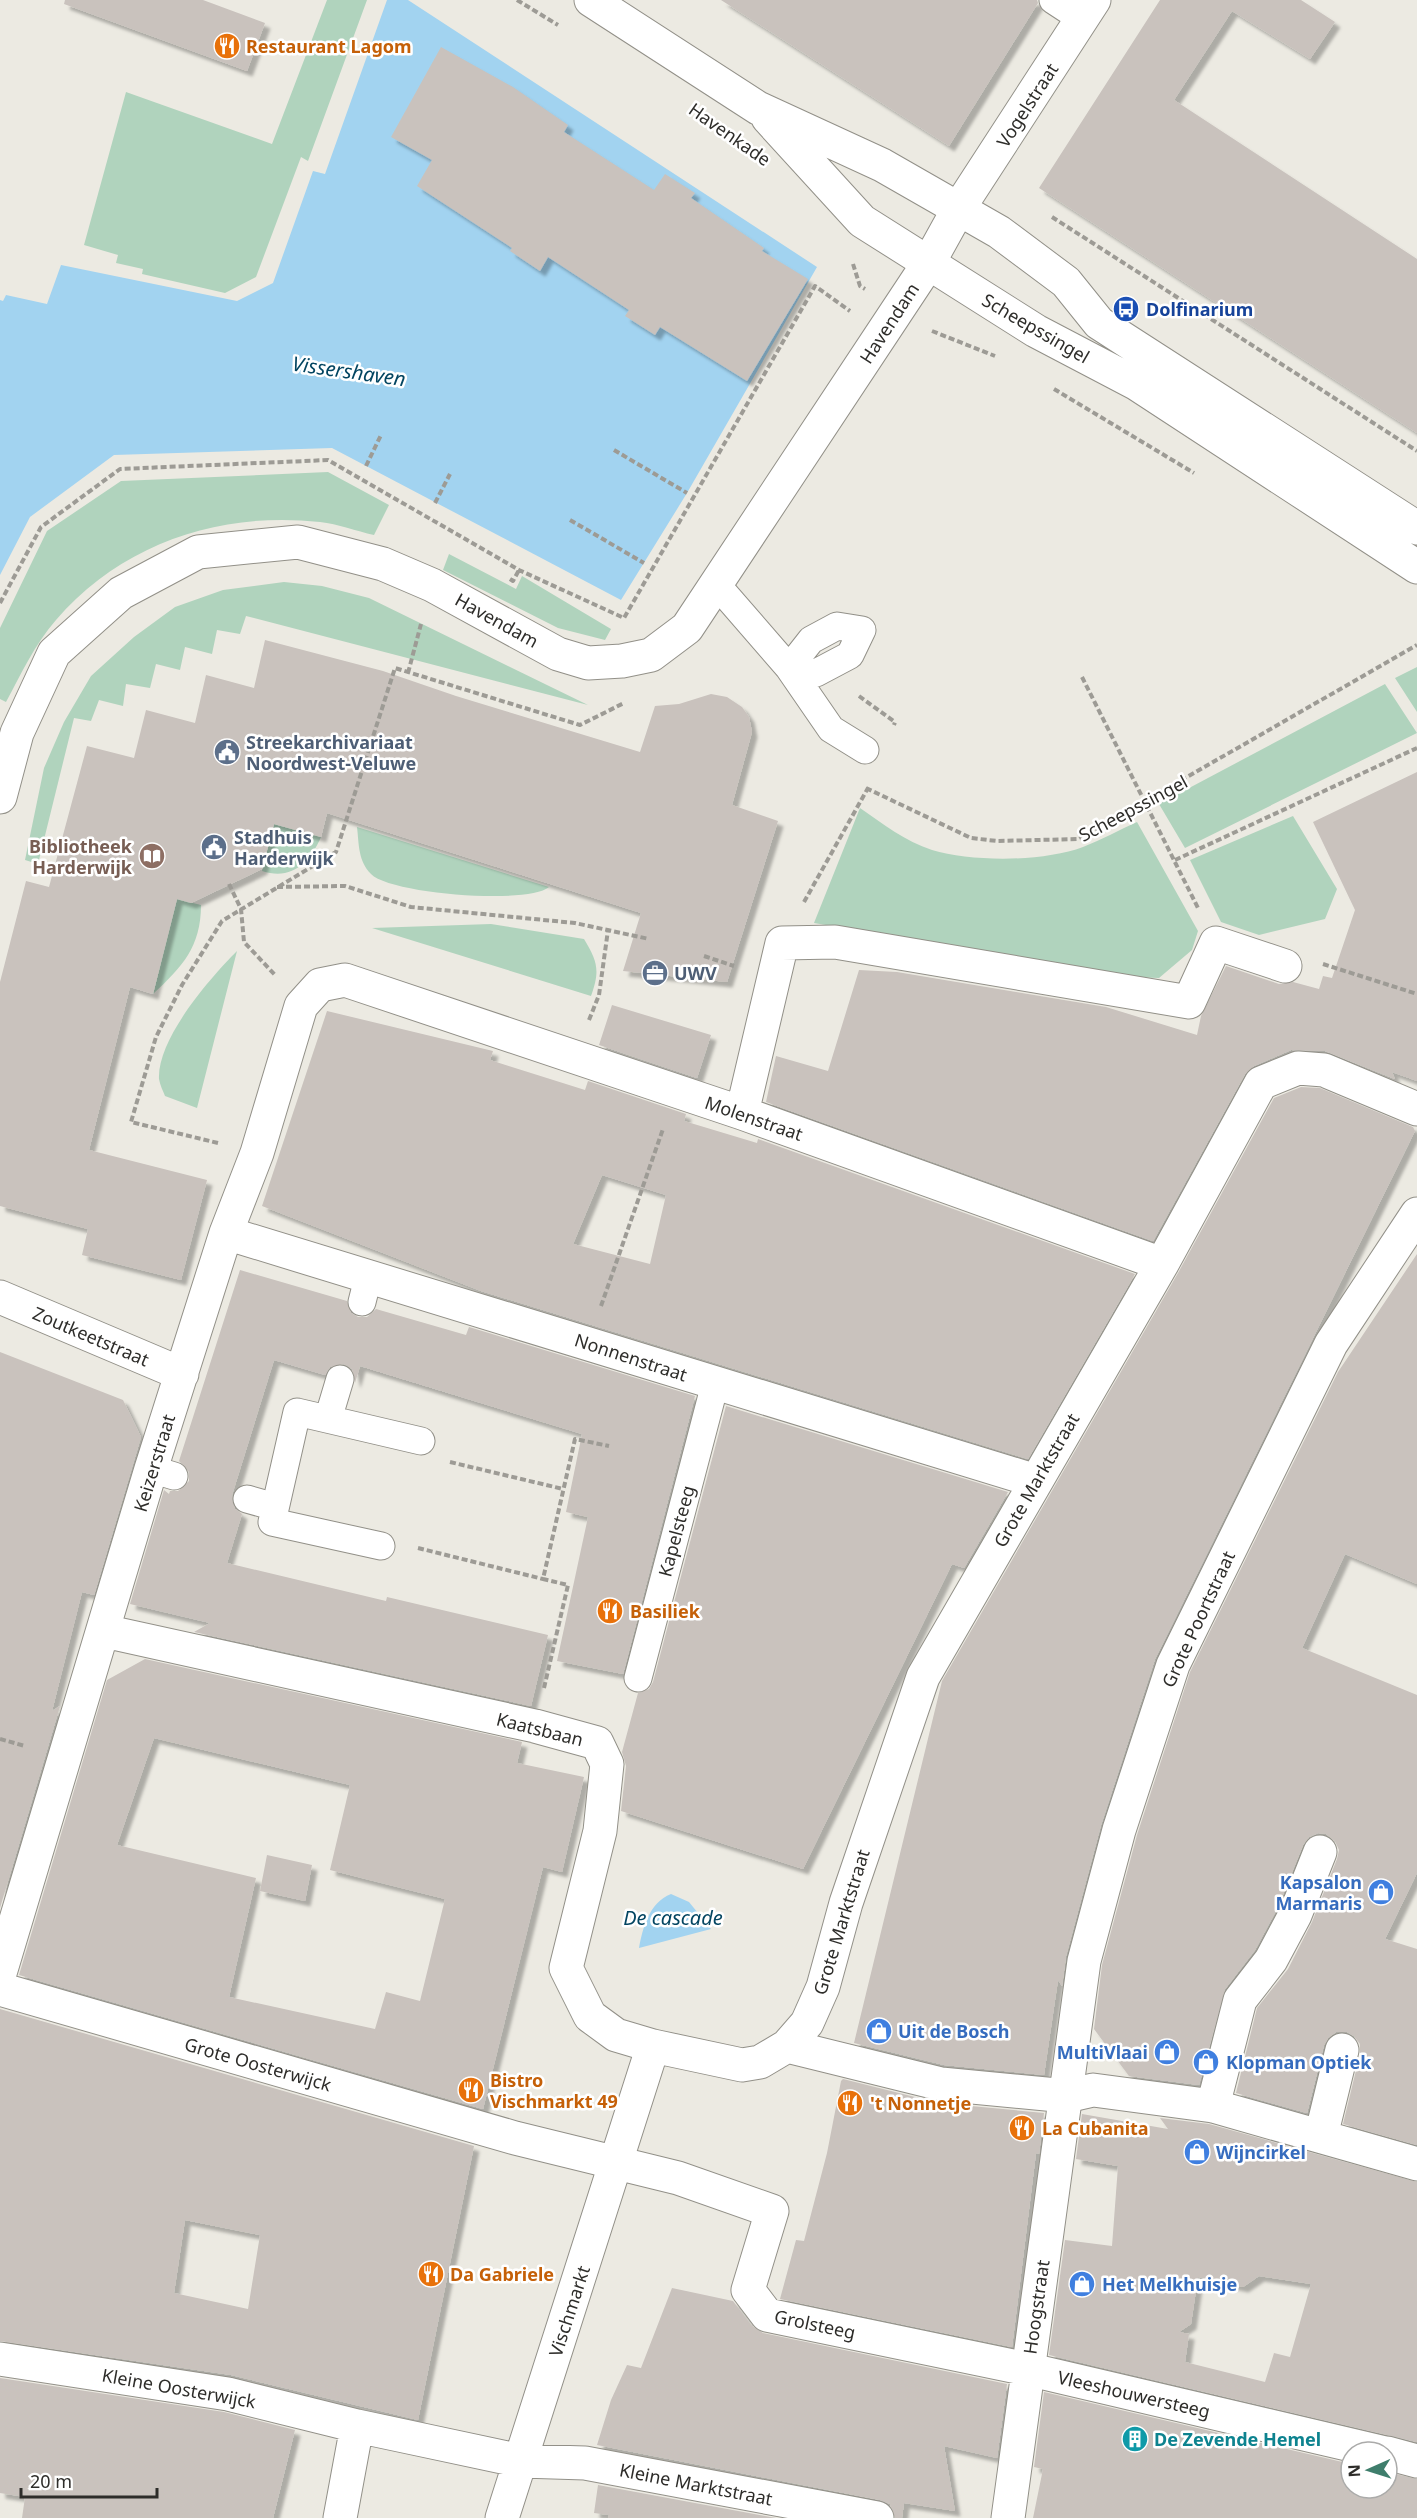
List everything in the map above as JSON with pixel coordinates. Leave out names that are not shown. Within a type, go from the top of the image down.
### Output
[{"type":"street","name":"Havenkade","points":[[591,0],[758,108],[882,165],[959,208]]},
{"type":"street","name":"Vogelstraat","points":[[928,264],[959,208],[1088,10]]},
{"type":"street","name":"Havenkade","points":[[758,108],[862,221],[928,264]]},
{"type":"street","name":"Scheepssingel","points":[[959,208],[999,232],[1066,282],[1099,323],[1417,528]]},
{"type":"street","name":"Scheepssingel","points":[[928,264],[1035,331],[1137,384],[1417,567]]},
{"type":"street","name":"Havendam","points":[[0,797],[17,733],[54,653],[121,593],[198,552],[298,542],[383,564],[432,585],[558,654],[588,663],[622,661],[651,655],[687,628],[928,264]]},
{"type":"street","points":[[742,1113],[782,943],[835,942],[1189,1002],[1216,943],[1285,966]]},
{"type":"street","name":"Keizerstraat","points":[[0,1973],[63,1757],[104,1631],[162,1473],[182,1374],[226,1233],[257,1153],[301,1006],[320,985],[345,980]]},
{"type":"street","name":"Molenstraat","points":[[345,980],[742,1113],[1162,1264]]},
{"type":"street","name":"Grote Marktstraat","points":[[787,2046],[807,2023],[824,1987],[846,1903],[923,1677],[1162,1264],[1261,1083],[1298,1068],[1324,1070],[1417,1109]]},
{"type":"street","name":"Grote Poortstraat","points":[[1067,2096],[1084,1961],[1119,1830],[1173,1665],[1332,1344],[1417,1214]]},
{"type":"street","name":"Nonnenstraat","points":[[226,1233],[365,1290],[588,1343],[1036,1481]]},
{"type":"street","name":"Zoutkeetstraat","points":[[0,1297],[182,1374]]},
{"type":"street","name":"Kaatsbaan","points":[[104,1631],[535,1726],[597,1743],[607,1764],[600,1831],[566,1968],[590,2016],[616,2035],[652,2046],[742,2064],[760,2062],[787,2046]]},
{"type":"street","points":[[1213,2106],[1240,2000],[1271,1960],[1295,1915],[1320,1852]]},
{"type":"street","name":"Grote Oosterwijck","points":[[0,1989],[515,2139],[617,2161]]},
{"type":"street","name":"Vischmarkt","points":[[502,2518],[652,2046]]},
{"type":"street","points":[[787,2046],[941,2084],[1067,2096],[1093,2090],[1213,2106],[1417,2164]]},
{"type":"street","points":[[1321,2136],[1342,2050]]},
{"type":"street","name":"Hoogstraat","points":[[1008,2518],[1027,2369],[1067,2096]]},
{"type":"street","name":"Grolsteeg","points":[[617,2161],[678,2178],[772,2211],[748,2290],[767,2315],[1027,2369]]},
{"type":"street","name":"Kleine Oosterwijck","points":[[0,2359],[228,2394],[357,2426]]},
{"type":"street","name":"Vleeshouwersteeg","points":[[1027,2369],[1339,2442]]},
{"type":"street","points":[[340,2518],[357,2426],[521,2461]]},
{"type":"street","points":[[1399,2456],[1417,2460]]},
{"type":"street","name":"Kleine Marktstraat","points":[[521,2461],[585,2463],[837,2515],[877,2518]]},
{"type":"lane","points":[[1053,0],[1088,10]]},
{"type":"lane","points":[[717,585],[789,668],[831,729],[865,750]]},
{"type":"lane","points":[[328,1419],[340,1379]]},
{"type":"lane","name":"Kapelsteeg","points":[[638,1678],[715,1384]]},
{"type":"lane","points":[[381,1546],[273,1522],[297,1412],[421,1441]]},
{"type":"lane","points":[[247,1499],[276,1507]]},
{"type":"path","points":[[517,0],[560,26]]},
{"type":"path","points":[[1044,213],[1417,451]]},
{"type":"path","points":[[852,260],[860,286],[890,323]]},
{"type":"path","points":[[600,606],[624,618],[815,286],[890,323]]},
{"type":"path","points":[[366,466],[381,435]]},
{"type":"path","points":[[614,450],[687,493]]},
{"type":"path","points":[[435,503],[450,474]]},
{"type":"path","points":[[570,520],[644,563]]},
{"type":"path","name":"Scheepssingel","points":[[859,781],[867,789],[971,838],[997,842],[1079,840],[1417,645]]},
{"type":"path","points":[[257,1153],[131,1122],[156,1038],[182,985],[222,921],[336,852],[395,668],[580,725],[635,697]]},
{"type":"path","points":[[1082,677],[1216,943]]},
{"type":"path","points":[[860,696],[895,722],[891,731]]},
{"type":"path","points":[[1174,860],[1417,748]]},
{"type":"path","points":[[782,943],[872,779]]},
{"type":"path","points":[[229,885],[241,909],[244,942],[275,975]]},
{"type":"path","points":[[276,887],[345,886],[411,907],[575,923],[649,939]]},
{"type":"path","points":[[596,1004],[608,930]]},
{"type":"path","points":[[1285,966],[1310,959],[1417,994]]},
{"type":"path","points":[[588,1343],[676,1091]]},
{"type":"path","points":[[543,1579],[574,1438],[609,1446]]},
{"type":"path","points":[[462,1465],[563,1489]]},
{"type":"path","points":[[409,1546],[568,1585],[535,1726]]},
{"type":"green space","points":[[327,0],[367,0],[308,161],[301,157],[256,277],[225,293],[142,274],[143,269],[116,263],[118,255],[84,245],[126,92],[272,144]]},
{"type":"green space","points":[[328,472],[389,505],[374,535],[320,522],[283,520],[246,522],[210,528],[176,538],[142,552],[111,571],[82,593],[48,629],[6,702],[0,699],[0,628],[47,531],[121,481]]},
{"type":"green space","points":[[449,554],[516,589],[522,576],[611,629],[605,640],[558,628],[443,570]]},
{"type":"green space","points":[[284,582],[322,586],[369,598],[588,705],[246,616],[240,634],[217,630],[212,654],[185,647],[180,670],[156,664],[150,688],[126,684],[123,706],[99,700],[91,721],[74,718],[38,864],[25,860],[44,768],[64,722],[91,676],[134,637],[175,607],[223,590]]},
{"type":"green space","points":[[1417,667],[1417,712],[1395,678]]},
{"type":"green space","points":[[1385,684],[1417,733],[1185,848],[1159,804]]},
{"type":"green space","points":[[860,808],[894,832],[913,842],[932,850],[967,857],[1028,858],[1067,852],[1137,822],[1198,931],[1192,950],[1159,978],[1131,977],[814,923]]},
{"type":"green space","points":[[1293,816],[1337,889],[1325,919],[1259,935],[1221,922],[1190,860]]},
{"type":"green space","points":[[274,824],[321,837],[305,861],[291,871],[273,873],[262,871]]},
{"type":"green space","points":[[357,827],[549,887],[536,892],[515,895],[459,895],[430,892],[383,881],[371,874],[364,864]]},
{"type":"green space","points":[[177,899],[201,905],[198,933],[181,965],[153,994]]},
{"type":"green space","points":[[491,924],[584,939],[596,967],[596,980],[591,996],[372,928]]},
{"type":"green space","points":[[237,951],[197,1108],[165,1096],[159,1079],[161,1063],[167,1046],[187,1010]]},
{"type":"water","name":"Vissershaven","points":[[387,0],[408,0],[817,267],[687,493],[621,600],[332,448],[114,455],[30,517],[0,575],[0,300],[3,301],[6,295],[47,304],[61,265],[237,301],[273,283],[313,171],[325,174]]},
{"type":"water","name":"De cascade","points":[[671,1894],[689,1902],[711,1929],[639,1948],[648,1916],[657,1903]]},
{"type":"building","points":[[65,0],[203,0],[265,23],[247,71],[64,4]]},
{"type":"building","points":[[721,0],[1037,0],[1038,3],[949,146]]},
{"type":"building","points":[[1160,0],[1301,0],[1335,22],[1310,59],[1232,11],[1174,100],[1417,259],[1417,433],[1039,188]]},
{"type":"building","points":[[441,47],[513,87],[568,125],[564,132],[654,190],[665,174],[695,193],[691,198],[764,248],[762,251],[808,279],[747,381],[660,327],[655,335],[625,316],[629,310],[548,257],[540,271],[510,251],[512,248],[417,186],[432,160],[391,137]]},
{"type":"building","points":[[265,640],[383,671],[456,696],[640,752],[655,706],[679,704],[711,694],[727,697],[742,707],[749,717],[752,732],[732,805],[778,821],[727,982],[623,971],[641,913],[327,813],[321,837],[274,824],[262,869],[191,903],[177,899],[153,994],[130,987],[89,1150],[207,1180],[181,1280],[82,1255],[88,1229],[0,1206],[0,982],[26,881],[49,887],[87,746],[134,758],[146,710],[195,723],[206,675],[254,688]]},
{"type":"building","points":[[1417,772],[1417,1081],[1392,1072],[1395,1079],[1325,1051],[1291,1050],[1254,1066],[1245,1074],[1153,1241],[766,1102],[776,1056],[828,1071],[859,970],[897,972],[1106,1007],[1197,1035],[1201,1016],[1226,966],[1279,984],[1293,982],[1319,989],[1323,976],[1332,978],[1355,910],[1313,822]]},
{"type":"building","points":[[612,1005],[711,1035],[697,1078],[599,1045]]},
{"type":"building","points":[[327,1011],[493,1051],[490,1060],[585,1090],[588,1081],[686,1114],[684,1121],[757,1143],[758,1139],[1135,1274],[1028,1459],[481,1291],[262,1206]],"holes":[[[602,1175],[666,1195],[650,1264],[573,1244]]]},
{"type":"building","points":[[1301,1087],[1320,1088],[1413,1127],[1415,1131],[1155,1659],[1101,1825],[1066,1956],[1062,1986],[1058,1980],[1044,2075],[944,2065],[854,2043],[942,1681],[1178,1273],[1274,1098]]},
{"type":"building","points":[[1417,1254],[1417,1584],[1345,1554],[1302,1648],[1417,1695],[1417,1873],[1385,1939],[1417,1949],[1417,2145],[1343,2124],[1360,2054],[1360,2044],[1354,2036],[1347,2032],[1336,2032],[1328,2038],[1324,2045],[1307,2113],[1236,2093],[1257,2008],[1288,1969],[1312,1922],[1337,1859],[1339,1850],[1335,1841],[1326,1834],[1318,1833],[1309,1837],[1303,1845],[1278,1907],[1255,1950],[1225,1989],[1199,2085],[1129,2076],[1094,2029],[1102,1965],[1137,1835],[1190,1672],[1338,1372]]},
{"type":"building","points":[[240,1270],[347,1301],[351,1313],[358,1317],[367,1317],[376,1309],[466,1335],[469,1327],[695,1396],[623,1674],[557,1661],[588,1517],[566,1512],[582,1434],[360,1366],[355,1383],[352,1369],[344,1364],[330,1367],[325,1375],[274,1360],[232,1495],[235,1509],[242,1514],[227,1563],[386,1601],[387,1597],[548,1635],[531,1706],[194,1632],[210,1623],[130,1604],[164,1490],[169,1494],[170,1491],[178,1491],[189,1481],[189,1472],[179,1461]]},
{"type":"building","points":[[0,1352],[123,1400],[141,1437],[94,1595],[82,1592],[52,1711],[60,1706],[0,1908]]},
{"type":"building","points":[[726,1406],[1008,1492],[964,1568],[952,1564],[803,1869],[621,1811],[626,1766],[622,1752],[638,1693],[649,1689],[653,1682]]},
{"type":"building","points":[[145,1659],[522,1742],[517,1763],[584,1777],[562,1872],[543,1867],[483,2109],[19,1975],[107,1680]],"holes":[[[154,1738],[350,1785],[330,1870],[445,1899],[420,2001],[386,1992],[375,2029],[229,1997],[256,1878],[117,1845]]]},
{"type":"building","points":[[267,1855],[312,1865],[305,1901],[260,1891]]},
{"type":"building","points":[[0,2009],[474,2146],[418,2420],[231,2375],[0,2341]],"holes":[[[185,2220],[260,2235],[248,2309],[174,2293]]]},
{"type":"building","points":[[843,2079],[939,2103],[1044,2113],[1039,2154],[1036,2153],[1012,2347],[780,2299],[796,2240],[804,2241]]},
{"type":"building","points":[[1082,2114],[1168,2129],[1160,2118],[1209,2124],[1417,2182],[1417,2442],[1049,2355],[1065,2240],[1112,2246],[1118,2166],[1076,2159]],"holes":[[[1259,2276],[1311,2284],[1290,2357],[1274,2353],[1265,2382],[1185,2362],[1189,2334],[1179,2332],[1191,2324],[1198,2277],[1243,2287]]]},
{"type":"building","points":[[672,2288],[733,2301],[752,2326],[763,2333],[1007,2384],[997,2458],[944,2446],[955,2511],[904,2503],[902,2518],[895,2518],[890,2504],[880,2500],[597,2445],[611,2400],[627,2365],[641,2368]]},
{"type":"building","points":[[0,2378],[224,2412],[295,2430],[273,2518],[22,2518],[25,2497],[0,2493]]},
{"type":"building","points":[[1044,2392],[1339,2461],[1339,2500],[1399,2500],[1399,2475],[1417,2479],[1417,2518],[1033,2518],[1043,2469],[1034,2467]]},
{"type":"building","points":[[598,2485],[776,2518],[608,2518],[609,2515],[594,2513]]},
{"type":"place","name":"Restaurant Lagom","points":[[227,46]]},
{"type":"place","name":"Dolfinarium","points":[[1126,309]]},
{"type":"place","name":"Streekarchivariaat Noordwest-Veluwe","points":[[227,752]]},
{"type":"place","name":"Stadhuis Harderwijk","points":[[214,847]]},
{"type":"place","name":"Bibliotheek Harderwijk","points":[[152,856]]},
{"type":"place","name":"UWV","points":[[655,973]]},
{"type":"place","name":"Basiliek","points":[[610,1611]]},
{"type":"place","name":"Kapsalon Marmaris","points":[[1381,1892]]},
{"type":"place","name":"Uit de Bosch","points":[[879,2031]]},
{"type":"place","name":"MultiVlaai","points":[[1167,2052]]},
{"type":"place","name":"Klopman Optiek","points":[[1206,2062]]},
{"type":"place","name":"Bistro Vischmarkt 49","points":[[471,2090]]},
{"type":"place","name":"'t Nonnetje","points":[[850,2103]]},
{"type":"place","name":"La Cubanita","points":[[1022,2128]]},
{"type":"place","name":"Wijncirkel","points":[[1197,2152]]},
{"type":"place","name":"Da Gabriele","points":[[431,2274]]},
{"type":"place","name":"Het Melkhuisje","points":[[1082,2284]]},
{"type":"place","name":"De Zevende Hemel","points":[[1135,2439]]}]
